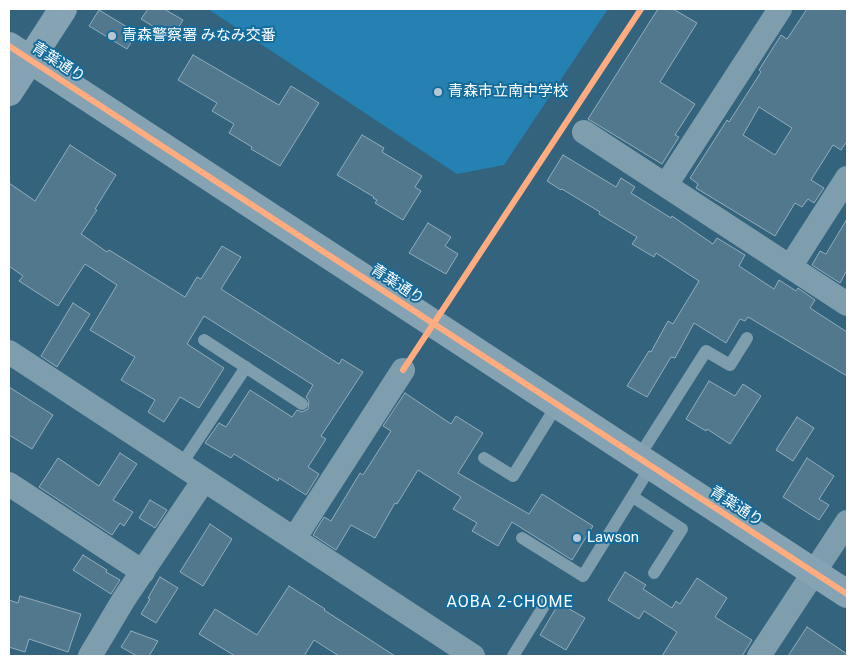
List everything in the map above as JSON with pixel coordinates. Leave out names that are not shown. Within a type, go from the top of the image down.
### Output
[{"type":"street","points":[[9,92],[20,53],[63,9]]},
{"type":"street","points":[[666,185],[780,9]]},
{"type":"street","name":"青葉通り","points":[[20,53],[847,594]]},
{"type":"street","points":[[584,132],[847,304]]},
{"type":"street","points":[[790,266],[847,178]]},
{"type":"street","points":[[9,352],[473,656]]},
{"type":"street","points":[[294,539],[403,370]]},
{"type":"street","points":[[90,656],[124,599],[204,480]]},
{"type":"street","points":[[9,484],[143,572]]},
{"type":"street","points":[[759,656],[847,522]]},
{"type":"lane","points":[[522,538],[584,576],[633,496],[645,462],[706,351],[730,365],[747,338]]},
{"type":"lane","points":[[204,340],[302,404]]},
{"type":"lane","points":[[181,465],[246,368]]},
{"type":"lane","points":[[484,458],[513,476],[557,405]]},
{"type":"lane","points":[[633,496],[682,529],[654,573]]},
{"type":"lane","points":[[513,656],[547,601]]},
{"type":"shaded area","name":"青森市立南中学校","points":[[208,9],[608,9],[504,165],[457,174]]},
{"type":"building","points":[[148,9],[164,9],[183,20],[172,38],[141,19]]},
{"type":"building","points":[[658,9],[673,9],[697,23],[660,82],[695,104],[675,135],[679,137],[662,164],[588,119]]},
{"type":"building","points":[[807,9],[847,9],[847,141],[841,150],[833,145],[811,180],[824,188],[814,203],[808,199],[802,207],[795,203],[775,236],[696,188],[698,184],[690,178],[727,120],[729,122],[761,72],[759,70],[781,35],[787,39]],"holes":[[[759,107],[792,128],[775,155],[743,135]]]},
{"type":"building","points":[[99,10],[137,33],[127,49],[89,26]]},
{"type":"building","points":[[193,55],[279,105],[291,86],[319,103],[280,166],[229,133],[234,124],[212,111],[217,103],[178,80]]},
{"type":"building","points":[[362,135],[384,148],[382,152],[422,176],[415,187],[421,191],[403,220],[375,203],[377,200],[374,197],[337,175]]},
{"type":"building","points":[[70,145],[116,175],[95,209],[97,210],[81,234],[107,252],[109,250],[185,297],[197,277],[201,279],[222,246],[241,257],[221,289],[339,364],[342,359],[363,372],[321,436],[326,439],[308,467],[319,474],[306,495],[279,478],[278,481],[234,454],[231,458],[205,443],[219,423],[226,427],[250,390],[292,417],[297,410],[302,412],[308,409],[309,401],[306,397],[313,385],[204,316],[187,344],[224,368],[199,408],[180,397],[164,422],[148,412],[155,400],[121,380],[135,357],[90,330],[117,285],[85,264],[58,306],[19,281],[23,276],[9,266],[9,183],[35,201]]},
{"type":"building","points":[[563,155],[616,187],[621,178],[635,187],[631,193],[671,218],[672,216],[713,244],[717,238],[745,255],[739,266],[774,289],[779,280],[796,291],[798,288],[815,300],[810,308],[847,332],[847,376],[748,317],[745,321],[740,319],[726,343],[694,323],[675,358],[671,357],[647,397],[627,386],[649,351],[651,352],[668,321],[673,324],[699,281],[656,253],[654,257],[632,244],[637,237],[599,214],[600,212],[547,181]]},
{"type":"building","points":[[847,219],[847,270],[840,283],[812,265],[820,251],[826,254]]},
{"type":"building","points":[[428,223],[451,237],[445,246],[458,254],[446,274],[409,253]]},
{"type":"building","points":[[73,303],[90,314],[57,367],[41,356]]},
{"type":"building","points":[[709,381],[735,396],[743,384],[761,396],[730,444],[707,429],[706,431],[686,419]]},
{"type":"building","points":[[9,387],[53,415],[32,449],[9,435]]},
{"type":"building","points":[[405,393],[451,424],[456,416],[483,433],[458,473],[529,514],[542,494],[593,526],[572,560],[512,522],[498,546],[472,531],[477,523],[453,509],[461,497],[418,470],[397,504],[395,503],[375,538],[351,525],[336,550],[313,535],[324,517],[331,521],[360,473],[363,475],[391,431],[383,426]]},
{"type":"building","points":[[797,417],[814,428],[793,461],[776,450]]},
{"type":"building","points":[[120,453],[137,464],[113,500],[133,512],[124,526],[120,523],[112,535],[39,487],[58,458],[99,486]]},
{"type":"building","points":[[807,458],[834,476],[819,499],[829,505],[819,520],[783,497]]},
{"type":"building","points":[[150,500],[167,510],[155,528],[139,518]]},
{"type":"building","points":[[210,524],[232,539],[203,586],[180,572]]},
{"type":"building","points":[[83,555],[120,580],[111,594],[73,570]]},
{"type":"building","points":[[625,572],[646,585],[643,589],[672,608],[676,601],[680,604],[697,578],[727,598],[715,617],[752,640],[742,656],[662,656],[677,632],[644,611],[639,619],[608,600]]},
{"type":"building","points":[[160,577],[178,588],[156,623],[141,614]]},
{"type":"building","points":[[289,586],[395,656],[339,656],[314,640],[304,656],[235,656],[199,634],[215,609],[257,635]]},
{"type":"building","points":[[20,596],[81,614],[68,652],[29,639],[25,652],[9,647],[9,600],[18,603]]},
{"type":"building","points":[[559,603],[585,618],[566,650],[540,635]]},
{"type":"building","points":[[807,627],[847,654],[847,656],[788,656]]},
{"type":"building","points":[[131,631],[158,641],[149,656],[137,656],[121,647]]},
{"type":"cycle path","points":[[403,370],[641,9]]},
{"type":"cycle path","points":[[9,46],[847,594]]},
{"type":"place","name":"青森警察署 みなみ交番","points":[[112,36]]},
{"type":"place","name":"青森市立南中学校","points":[[438,92]]},
{"type":"place","name":"Lawson","points":[[577,538]]},
{"type":"district","name":"AOBA 2-CHOME","points":[[510,603]]}]
